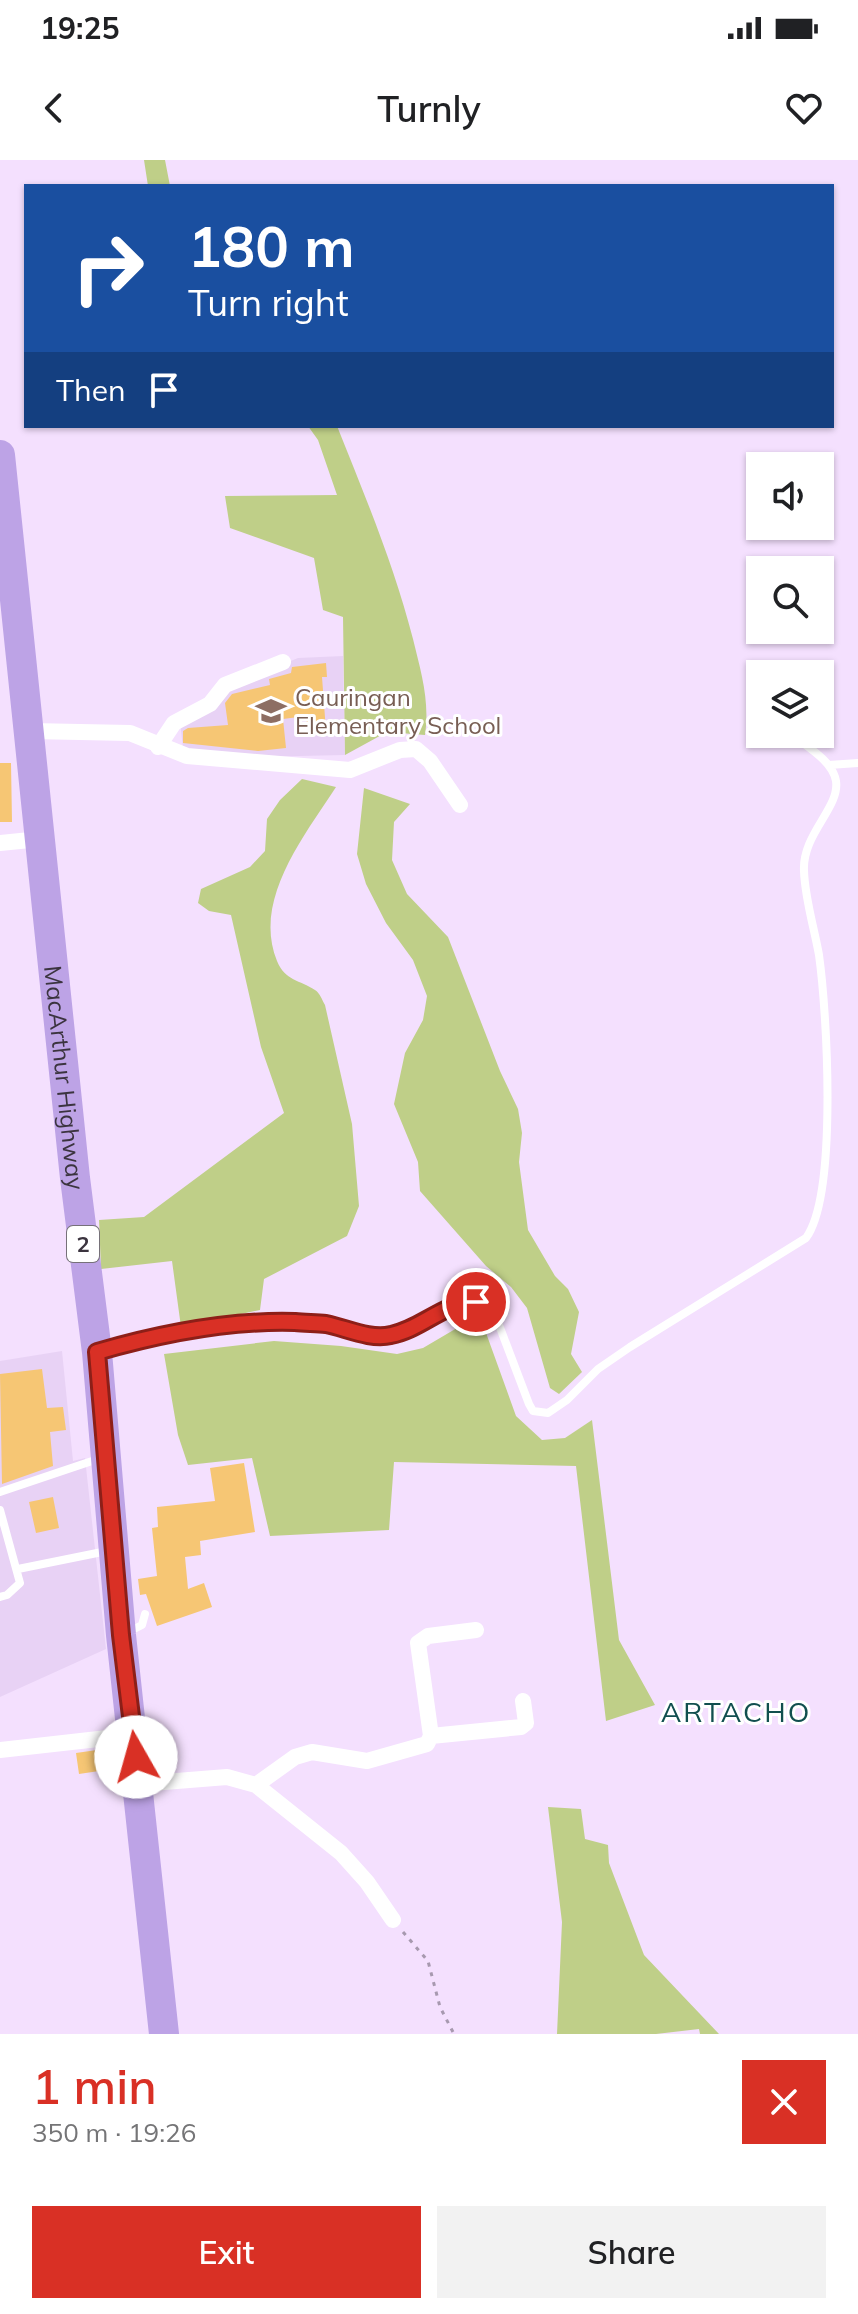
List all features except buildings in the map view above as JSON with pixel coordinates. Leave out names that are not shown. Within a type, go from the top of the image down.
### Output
[{"type":"highway","name":"MacArthur Highway","points":[[0,455],[75,1178],[97,1352],[121,1635],[164,2034]]},
{"type":"street","points":[[158,747],[174,723],[210,704],[225,685],[283,662]]},
{"type":"street","points":[[30,731],[130,733],[158,747],[187,756],[350,770],[400,750],[416,749],[430,761],[460,805]]},
{"type":"street","points":[[0,843],[40,839]]},
{"type":"street","points":[[256,1785],[295,1757],[312,1752],[367,1761],[427,1744],[431,1736],[418,1643],[428,1636],[476,1630]]},
{"type":"street","points":[[431,1736],[521,1727],[526,1723],[523,1701]]},
{"type":"street","points":[[0,1750],[134,1735]]},
{"type":"street","points":[[139,1784],[227,1777],[256,1785],[341,1853],[367,1882],[393,1920]]},
{"type":"lane","points":[[97,1352],[175,1334],[267,1322],[326,1324],[366,1334],[391,1335],[412,1328],[445,1309],[476,1302],[488,1305],[496,1317],[533,1411],[548,1413],[567,1400],[598,1369],[630,1347],[806,1238],[815,1225],[821,1183],[827,1121],[827,1060],[819,959],[804,868],[805,853],[811,835],[837,792],[836,776],[829,765],[808,748]]},
{"type":"lane","points":[[829,765],[858,763]]},
{"type":"lane","points":[[0,1492],[105,1457]]},
{"type":"lane","points":[[0,1510],[20,1583],[0,1597]]},
{"type":"lane","points":[[18,1569],[113,1550]]},
{"type":"lane","points":[[121,1635],[142,1625],[145,1614]]},
{"type":"path","points":[[393,1920],[428,1961],[440,2007],[454,2034]]},
{"type":"shaded area","name":"Cauringan Elementary School","points":[[343,656],[345,755],[250,757],[183,748],[180,721],[226,688],[298,658]]},
{"type":"shaded area","points":[[62,1351],[73,1461],[85,1458],[106,1649],[0,1697],[0,1361]]},
{"type":"green space","points":[[144,160],[165,160],[170,184],[148,184]]},
{"type":"green space","points":[[309,428],[338,428],[397,584],[426,698],[425,735],[387,732],[345,755],[343,617],[323,610],[314,558],[230,528],[225,496],[337,495],[318,440]]},
{"type":"green space","points":[[302,779],[336,787],[286,869],[271,915],[271,938],[284,973],[317,991],[325,1005],[352,1124],[359,1206],[347,1236],[264,1279],[260,1310],[181,1327],[172,1261],[101,1269],[99,1220],[144,1217],[284,1113],[261,1047],[231,915],[209,911],[198,903],[201,889],[250,867],[265,851],[267,819],[280,800]]},
{"type":"green space","points":[[364,788],[410,804],[394,822],[392,860],[407,894],[448,937],[518,1109],[522,1133],[519,1162],[528,1230],[555,1276],[568,1289],[579,1312],[571,1354],[582,1372],[559,1394],[550,1388],[527,1308],[420,1191],[418,1162],[394,1104],[405,1053],[423,1020],[427,996],[413,960],[386,923],[366,884],[357,854]]},
{"type":"green space","points":[[481,1319],[516,1416],[542,1440],[565,1438],[592,1420],[619,1640],[655,1705],[606,1721],[576,1466],[394,1462],[389,1530],[270,1536],[252,1458],[188,1465],[178,1435],[164,1354],[274,1341],[397,1354],[423,1348],[457,1328]]},
{"type":"green space","points":[[548,1807],[581,1809],[585,1839],[608,1845],[609,1863],[644,1955],[719,2034],[700,2034],[699,2029],[656,2034],[557,2034],[562,1922]]},
{"type":"place","name":"Cauringan Elementary School","points":[[271,711]]},
{"type":"district","name":"ARTACHO","points":[[736,1711]]},
{"type":"route","points":[[136,1757],[121,1635],[97,1352],[175,1334],[267,1322],[326,1324],[366,1334],[391,1335],[412,1328],[445,1309],[476,1302]]}]
